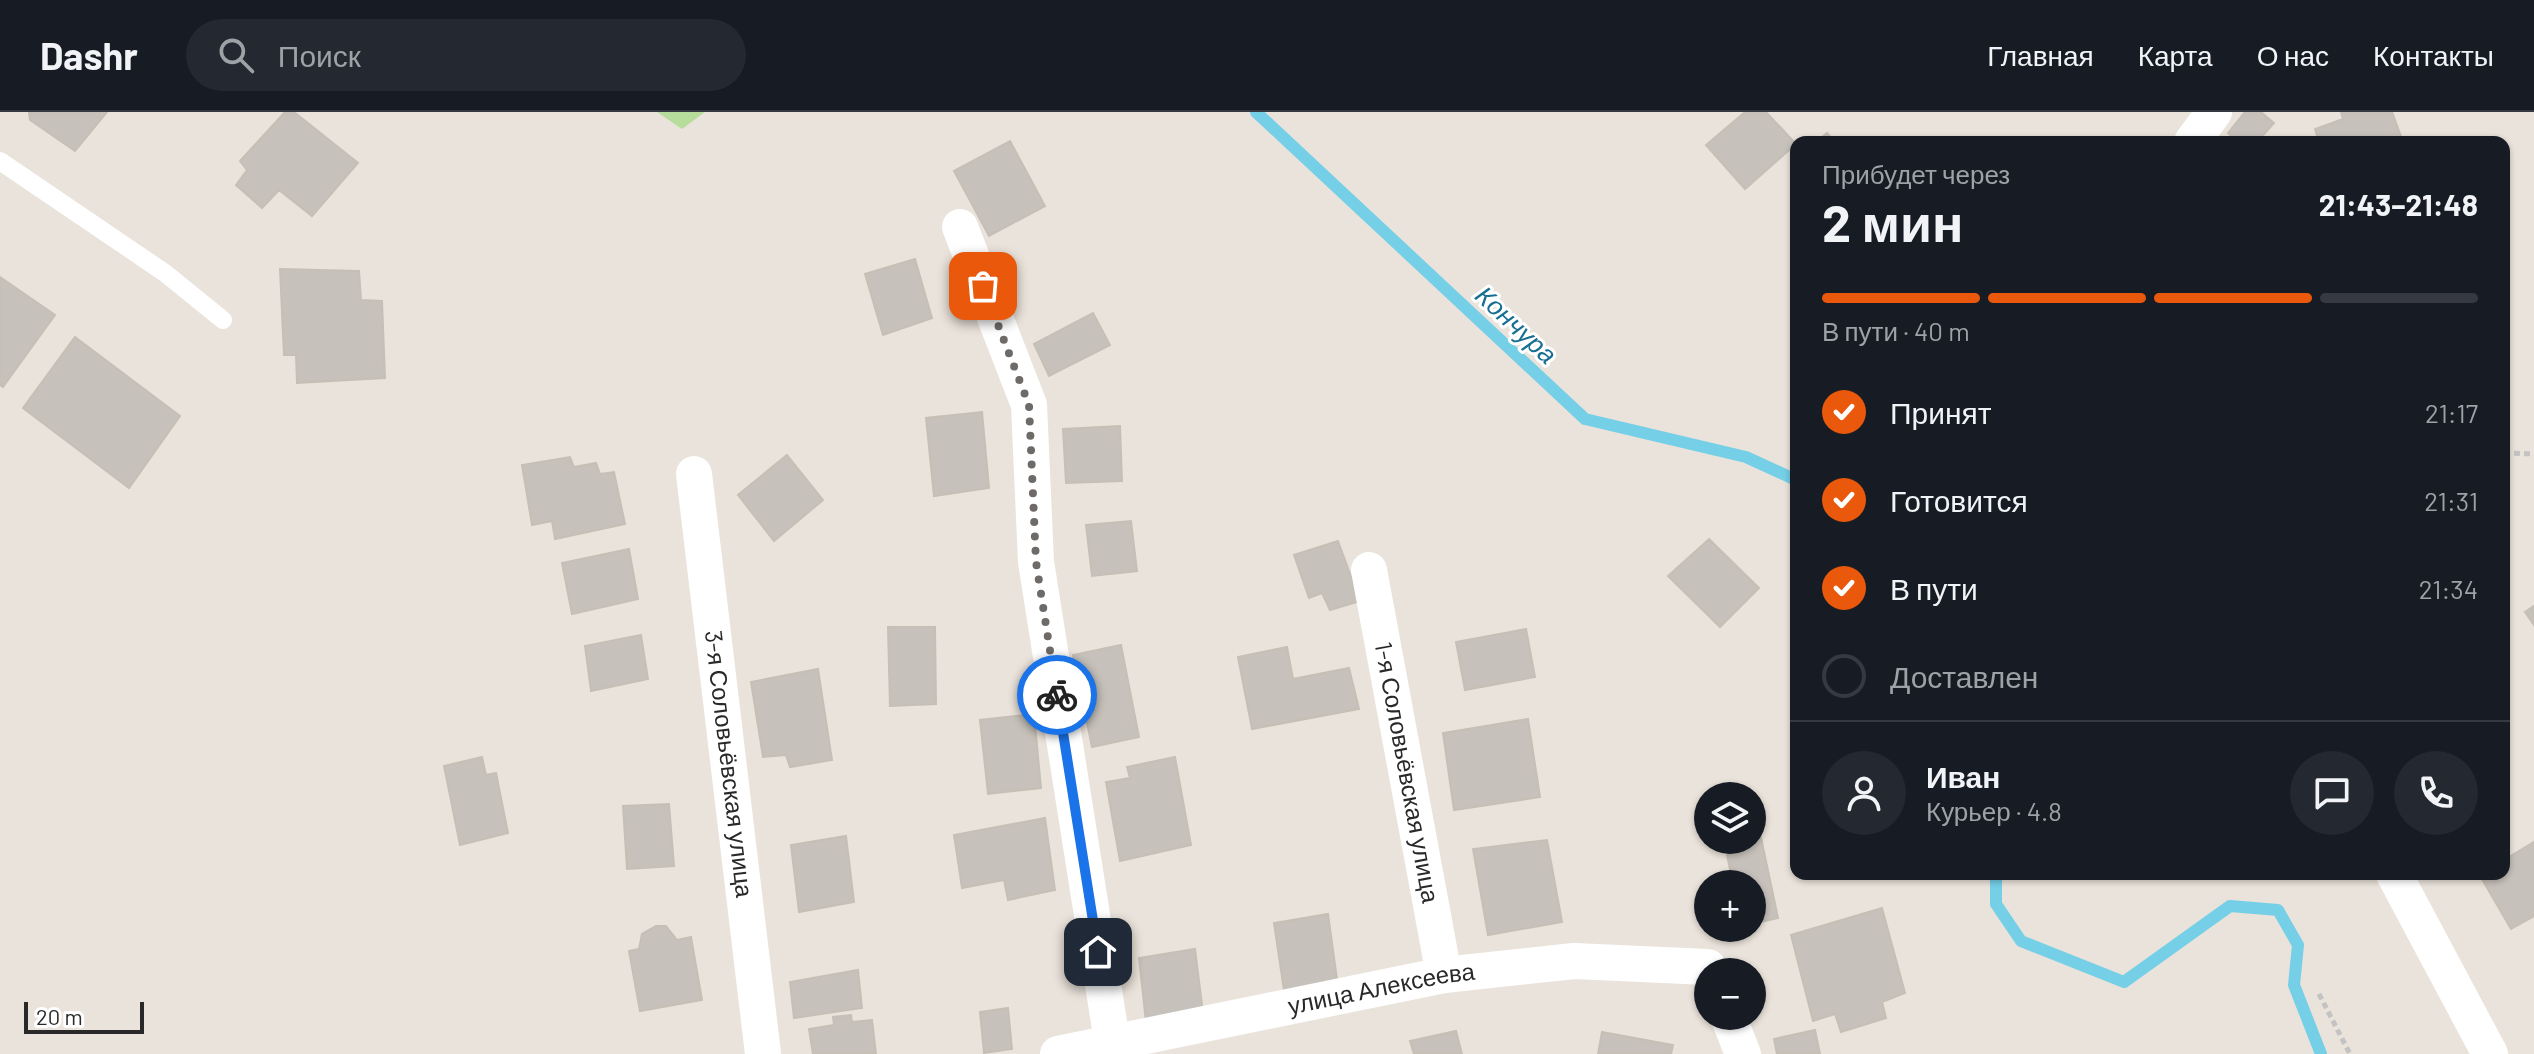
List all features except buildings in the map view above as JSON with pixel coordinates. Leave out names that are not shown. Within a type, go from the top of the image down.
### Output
[{"type":"street","points":[[2196,136],[2214,112]]},
{"type":"street","points":[[960,227],[1029,405],[1036,562],[1112,1041]]},
{"type":"street","name":"3-я Соловьёвская улица","points":[[694,474],[763,1054]]},
{"type":"street","name":"1-я Соловьёвская улица","points":[[1369,570],[1444,975]]},
{"type":"street","points":[[2397,880],[2490,1054]]},
{"type":"street","name":"улица Алексеева","points":[[1058,1054],[1444,975],[1574,961],[1694,968]]},
{"type":"street","points":[[1734,1030],[1743,1054]]},
{"type":"lane","points":[[0,161],[165,273],[223,320]]},
{"type":"path","points":[[2510,453],[2534,454]]},
{"type":"path","points":[[2319,994],[2350,1054]]},
{"type":"green space","points":[[657,112],[705,112],[682,129]]},
{"type":"waterway","name":"Кончура","points":[[1256,112],[1585,419],[1746,457],[1790,477]]},
{"type":"waterway","name":"Кончура","points":[[1996,880],[1996,904],[2021,941],[2124,982],[2230,906],[2278,910],[2298,945],[2294,985],[2321,1054]]},
{"type":"way so far","points":[[983,286],[1029,405],[1036,562],[1057,695]]},
{"type":"route","points":[[1057,695],[1098,952]]}]
